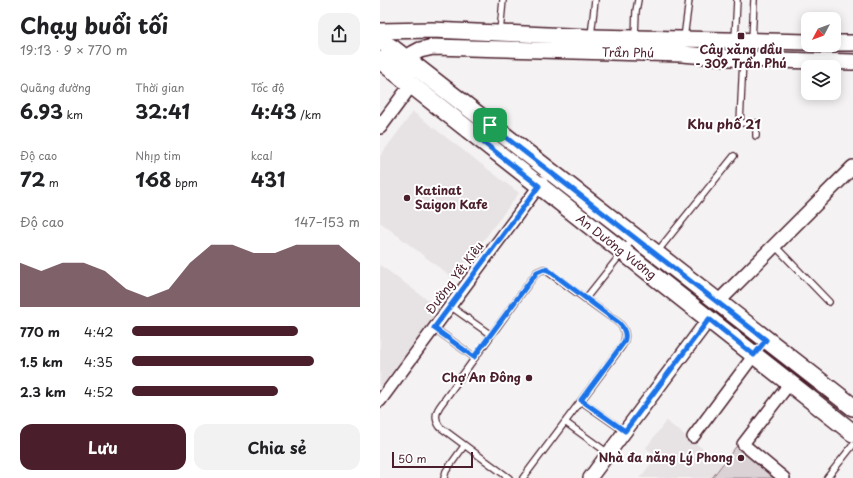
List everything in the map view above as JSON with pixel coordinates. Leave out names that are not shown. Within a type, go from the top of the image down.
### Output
[{"type":"main road","name":"Trần Phú","points":[[380,31],[426,30],[591,37],[801,42]]},
{"type":"main road","points":[[635,38],[635,53]]},
{"type":"main road","name":"An Dương Vương","points":[[380,41],[404,58],[853,407]]},
{"type":"main road","points":[[841,43],[853,43]]},
{"type":"main road","name":"Trần Phú","points":[[404,58],[420,50],[433,47],[682,54],[743,59],[853,62]]},
{"type":"main road","points":[[386,66],[404,58]]},
{"type":"main road","name":"An Dương Vương","points":[[386,66],[853,433]]},
{"type":"main road","points":[[411,85],[422,72]]},
{"type":"main road","points":[[479,139],[490,125]]},
{"type":"main road","points":[[709,319],[718,302]]},
{"type":"main road","points":[[754,355],[766,340]]},
{"type":"street","points":[[380,128],[411,85]]},
{"type":"street","name":"Đường Yết Kiêu","points":[[380,401],[550,172]]},
{"type":"street","points":[[718,302],[775,245],[851,173]]},
{"type":"street","points":[[590,478],[709,319]]},
{"type":"street","points":[[693,437],[754,355]]},
{"type":"street","points":[[784,478],[743,444],[790,383]]},
{"type":"lane","points":[[500,33],[503,0]]},
{"type":"lane","points":[[591,37],[595,0]]},
{"type":"lane","points":[[635,38],[638,0]]},
{"type":"lane","points":[[684,39],[689,0]]},
{"type":"lane","points":[[735,40],[737,0]]},
{"type":"lane","points":[[752,41],[754,0]]},
{"type":"lane","points":[[743,59],[740,123],[756,123],[756,136]]},
{"type":"lane","points":[[656,253],[734,156]]},
{"type":"lane","points":[[586,298],[634,237]]},
{"type":"lane","points":[[775,245],[829,302]]},
{"type":"lane","points":[[509,478],[440,427],[436,414],[474,357],[537,272],[544,269],[548,270],[622,326],[626,338],[523,478]]},
{"type":"lane","points":[[450,306],[491,335]]},
{"type":"lane","points":[[434,328],[474,357]]},
{"type":"lane","points":[[581,400],[625,431]]},
{"type":"lane","points":[[565,422],[608,453]]},
{"type":"lane","points":[[827,478],[853,445]]},
{"type":"lane","points":[[444,478],[446,471],[464,446]]},
{"type":"shaded area","points":[[413,112],[519,193],[454,279],[380,222],[380,156]]},
{"type":"shaded area","points":[[380,265],[440,309],[380,388]]},
{"type":"shaded area","points":[[666,421],[723,464],[712,478],[640,478],[657,456],[646,448]]},
{"type":"shaded area","name":"Nhà đa năng Lý Phong","points":[[738,444],[779,478],[712,478]]},
{"type":"place","name":"Cây xăng dầu - 309 Trần Phú","points":[[741,36]]},
{"type":"place","name":"Katinat Saigon Kafe","points":[[407,198]]},
{"type":"place","name":"Chợ An Đông","points":[[529,378]]},
{"type":"place","name":"Nhà đa năng Lý Phong","points":[[741,458]]},
{"type":"district","name":"Khu phố 21","points":[[724,124]]},
{"type":"route","points":[[490,125],[766,340],[754,355],[709,319],[625,431],[581,400],[624,342],[626,338],[624,330],[619,323],[548,270],[541,269],[537,272],[474,357],[434,328],[539,186],[479,139],[490,125]]}]
